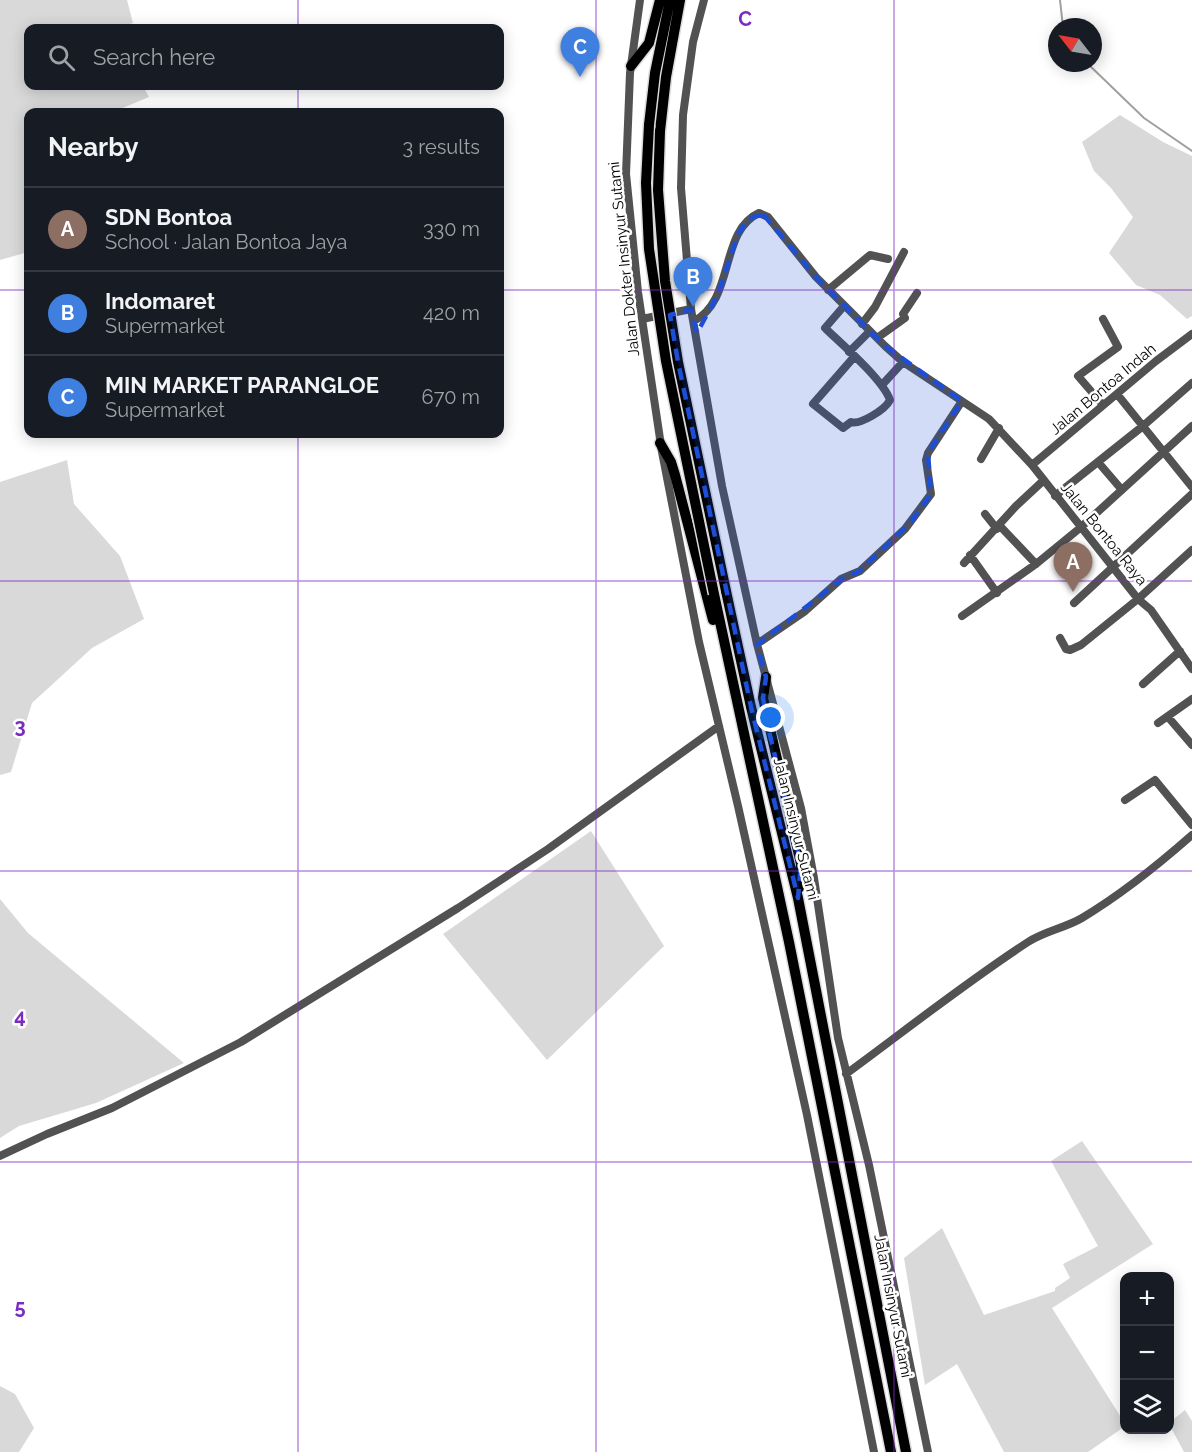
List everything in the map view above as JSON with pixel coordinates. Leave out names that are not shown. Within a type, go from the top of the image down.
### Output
[{"type":"highway","points":[[631,66],[649,43],[660,0]]},
{"type":"highway","name":"Jalan Insinyur Sutami","points":[[670,0],[655,73],[649,125],[646,183],[650,258],[666,361],[825,1117],[891,1452]]},
{"type":"highway","name":"Jalan Insinyur Sutami","points":[[680,0],[667,68],[660,131],[658,190],[665,281],[678,362],[726,591],[754,719],[798,898],[906,1452]]},
{"type":"highway","points":[[660,443],[673,468],[714,625],[728,656]]},
{"type":"highway","points":[[766,677],[763,698],[766,717],[801,864],[798,898]]},
{"type":"street","name":"Jalan Dokter Insinyur Sutami","points":[[640,0],[631,66],[626,174],[642,319],[660,443],[699,642],[807,1115],[874,1452]]},
{"type":"street","points":[[704,0],[693,42],[683,115],[681,188],[691,309],[722,486],[756,645],[801,808],[818,900],[838,1038],[869,1165],[928,1452]]},
{"type":"street","name":"Jalan Bontoa Raya","points":[[694,321],[705,315],[718,294],[738,234],[745,223],[759,213],[768,217],[828,290],[903,362],[999,428],[1032,465],[1138,599],[1151,610],[1192,669]]},
{"type":"street","points":[[862,324],[875,307],[904,252]]},
{"type":"street","points":[[828,290],[870,255],[888,259]]},
{"type":"street","points":[[877,338],[904,318],[903,314],[917,293]]},
{"type":"street","points":[[844,306],[825,327],[852,354],[882,385],[890,398],[890,403],[872,416],[856,423],[851,422],[843,428],[813,404],[852,354],[870,331]]},
{"type":"street","points":[[642,319],[691,309]]},
{"type":"street","points":[[1103,319],[1118,347],[1078,376],[1103,405]]},
{"type":"street","name":"Jalan Bontoa Indah","points":[[1032,465],[1192,334]]},
{"type":"street","points":[[882,385],[903,362]]},
{"type":"street","points":[[1055,496],[1143,426],[1192,383]]},
{"type":"street","points":[[1117,394],[1192,487]]},
{"type":"street","points":[[756,645],[804,612],[841,579],[860,571],[911,522],[931,494],[926,465],[928,453],[962,401]]},
{"type":"street","points":[[962,616],[1036,564],[1080,528],[1192,426]]},
{"type":"street","points":[[981,459],[999,428]]},
{"type":"street","points":[[1098,462],[1122,490]]},
{"type":"street","points":[[964,563],[1016,506],[1044,480]]},
{"type":"street","points":[[1074,603],[1192,494]]},
{"type":"street","points":[[985,514],[1036,564]]},
{"type":"street","points":[[1060,638],[1066,649],[1075,648],[1138,599],[1192,550]]},
{"type":"street","points":[[970,555],[997,593]]},
{"type":"street","points":[[1143,684],[1180,651]]},
{"type":"street","points":[[1158,723],[1192,699]]},
{"type":"street","points":[[1168,717],[1192,745]]},
{"type":"street","points":[[0,1156],[46,1134],[112,1108],[241,1042],[494,885],[558,842],[719,726]]},
{"type":"street","points":[[1125,800],[1133,797],[1155,780],[1192,825]]},
{"type":"street","points":[[846,1074],[989,968],[1031,940],[1073,923],[1106,902],[1192,835]]},
{"type":"highlighted area","points":[[763,214],[816,277],[885,346],[962,401],[928,453],[931,494],[911,522],[860,571],[842,579],[757,645],[766,677],[763,698],[768,727],[801,864],[798,898],[751,707],[678,362],[670,315],[691,309],[697,333],[718,294],[738,234],[748,219]]},
{"type":"shaded area","points":[[0,0],[127,0],[133,23],[130,24],[24,24],[24,90],[145,90],[149,97],[123,108],[24,108],[24,253],[0,260]]},
{"type":"shaded area","points":[[1120,115],[1163,142],[1192,156],[1192,316],[1187,319],[1160,295],[1136,285],[1109,253],[1133,217],[1111,188],[1094,171],[1082,142]]},
{"type":"shaded area","points":[[67,460],[74,504],[120,556],[144,619],[92,648],[32,703],[11,772],[0,775],[0,482]]},
{"type":"shaded area","points":[[591,831],[664,946],[547,1060],[443,934]]},
{"type":"shaded area","points":[[0,899],[28,933],[184,1063],[96,1103],[19,1126],[0,1138]]},
{"type":"shaded area","points":[[1082,1141],[1153,1244],[1052,1308],[1120,1416],[1120,1430],[1088,1452],[1004,1452],[957,1364],[925,1385],[904,1258],[942,1228],[984,1315],[1055,1291],[1055,1288],[1070,1278],[1063,1264],[1098,1246],[1051,1161]]},
{"type":"shaded area","points":[[0,1386],[15,1394],[34,1428],[19,1452],[0,1452]]},
{"type":"shaded area","points":[[1185,1410],[1192,1421],[1192,1452],[1184,1452],[1174,1433],[1174,1419]]},
{"type":"waterway","points":[[1060,0],[1062,18]]},
{"type":"waterway","points":[[1096,72],[1144,118],[1192,151]]},
{"type":"place","name":"MIN MARKET PARANGLOE","points":[[580,77]]},
{"type":"place","name":"Indomaret","points":[[693,307]]},
{"type":"place","name":"SDN Bontoa","points":[[1073,592]]}]
